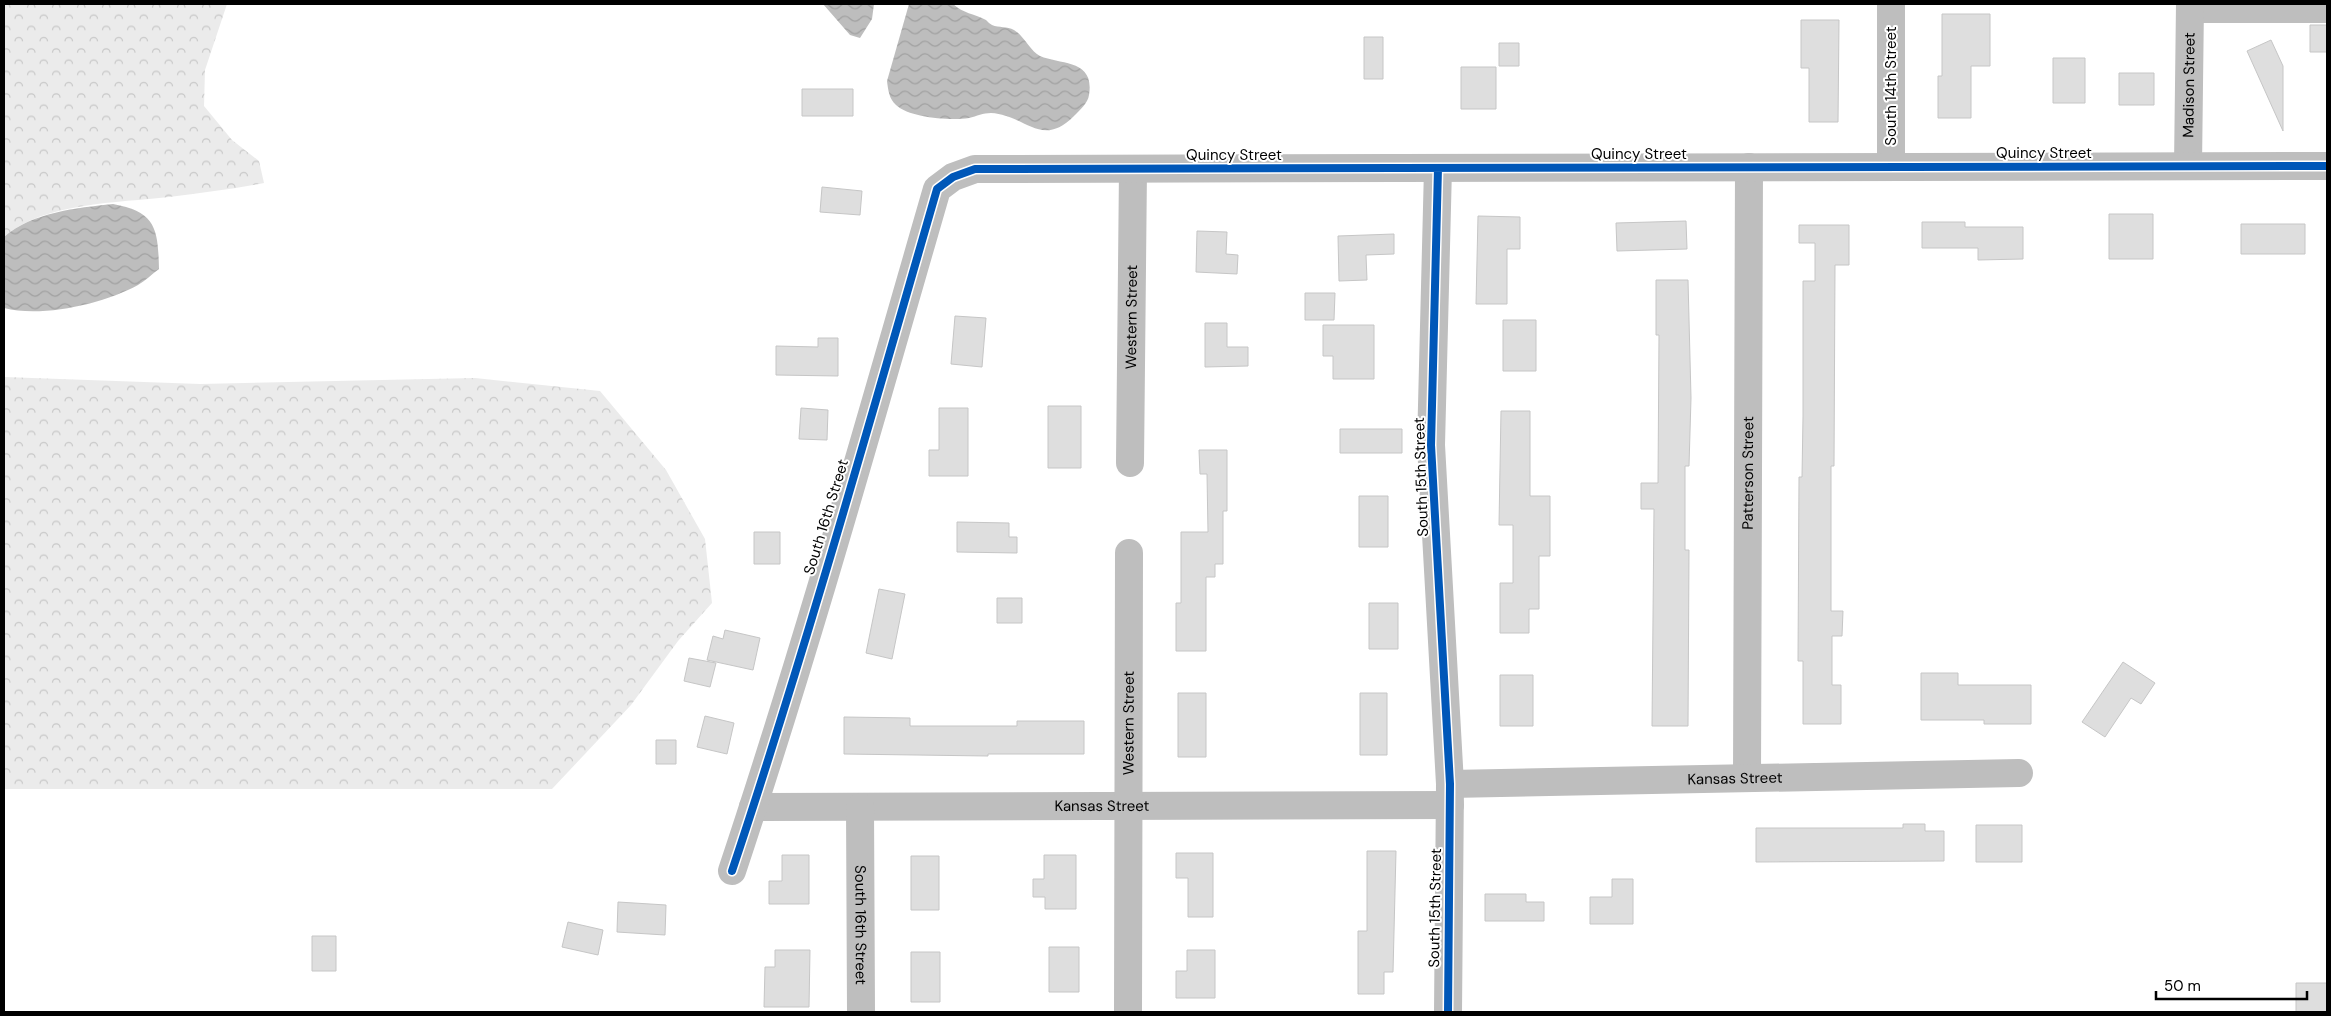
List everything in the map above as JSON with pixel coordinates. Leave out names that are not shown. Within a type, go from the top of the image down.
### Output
[{"type":"street","name":"South 14th Street","points":[[1891,4],[1891,168]]},
{"type":"street","points":[[2190,7],[2327,9]]},
{"type":"street","name":"Madison Street","points":[[2188,166],[2190,7]]},
{"type":"street","name":"Quincy Street","points":[[953,177],[975,169],[2327,166]]},
{"type":"street","name":"South 15th Street","points":[[1438,168],[1431,445],[1450,794],[1448,1012]]},
{"type":"street","name":"Patterson Street","points":[[1747,778],[1749,168]]},
{"type":"street","name":"Western Street","points":[[1130,463],[1134,169]]},
{"type":"street","name":"South 16th Street","points":[[732,872],[754,806],[937,189],[953,177]]},
{"type":"street","name":"Western Street","points":[[1128,1012],[1129,554]]},
{"type":"street","name":"Kansas Street","points":[[754,806],[1128,806],[1450,794],[1747,778],[2019,773]]},
{"type":"street","name":"South 16th Street","points":[[860,807],[861,1012]]},
{"type":"green space","points":[[4,4],[227,4],[205,70],[204,106],[232,140],[259,161],[264,183],[82,206],[39,217],[20,225],[4,237]]},
{"type":"green space","points":[[4,377],[200,384],[475,378],[600,391],[666,470],[705,539],[712,603],[678,641],[631,705],[552,789],[4,789]]},
{"type":"water","points":[[823,4],[874,4],[872,19],[860,38],[850,35]]},
{"type":"water","points":[[909,4],[953,4],[961,10],[986,20],[992,25],[1014,30],[1040,56],[1075,65],[1082,69],[1087,75],[1089,83],[1087,101],[1074,116],[1052,130],[1033,128],[1003,115],[991,113],[969,118],[952,119],[921,116],[902,109],[892,100],[887,81]]},
{"type":"water","points":[[113,204],[128,207],[139,212],[152,225],[158,244],[159,269],[143,282],[124,292],[90,303],[54,310],[19,311],[4,308],[4,237],[15,229],[41,217],[84,207]]},
{"type":"building","points":[[1942,14],[1990,14],[1990,66],[1971,66],[1971,118],[1938,118],[1938,76],[1942,76]]},
{"type":"building","points":[[1801,20],[1839,20],[1838,122],[1809,122],[1809,68],[1801,68]]},
{"type":"building","points":[[2310,25],[2327,25],[2327,52],[2310,52]]},
{"type":"building","points":[[1364,37],[1383,37],[1383,79],[1364,79]]},
{"type":"building","points":[[2271,40],[2283,66],[2283,131],[2247,51]]},
{"type":"building","points":[[1499,43],[1519,43],[1519,66],[1499,66]]},
{"type":"building","points":[[2053,58],[2085,58],[2085,103],[2053,103]]},
{"type":"building","points":[[1461,67],[1496,67],[1496,109],[1461,109]]},
{"type":"building","points":[[2119,73],[2154,73],[2154,105],[2119,105]]},
{"type":"building","points":[[802,89],[853,89],[853,116],[802,116]]},
{"type":"building","points":[[822,187],[862,191],[860,215],[820,212]]},
{"type":"building","points":[[2109,214],[2153,214],[2153,259],[2109,259]]},
{"type":"building","points":[[1478,216],[1520,217],[1520,249],[1507,249],[1507,304],[1476,304]]},
{"type":"building","points":[[1686,221],[1687,249],[1617,251],[1616,223]]},
{"type":"building","points":[[1922,222],[1965,222],[1965,227],[2023,227],[2023,259],[1978,260],[1978,248],[1922,248]]},
{"type":"building","points":[[2241,224],[2305,224],[2305,254],[2241,254]]},
{"type":"building","points":[[1799,225],[1849,225],[1849,265],[1835,265],[1834,466],[1831,466],[1831,611],[1843,611],[1842,636],[1832,636],[1832,685],[1841,685],[1841,724],[1803,724],[1803,661],[1798,661],[1799,477],[1802,477],[1803,417],[1803,281],[1815,281],[1815,243],[1799,243]]},
{"type":"building","points":[[1197,231],[1227,232],[1226,254],[1238,255],[1237,274],[1196,272]]},
{"type":"building","points":[[1394,234],[1394,254],[1366,255],[1367,280],[1339,281],[1338,236]]},
{"type":"building","points":[[1656,280],[1688,280],[1691,398],[1689,466],[1685,466],[1685,550],[1689,550],[1688,726],[1652,726],[1654,509],[1641,509],[1641,483],[1658,483],[1659,335],[1656,335]]},
{"type":"building","points":[[1305,293],[1335,293],[1334,320],[1305,320]]},
{"type":"building","points":[[955,316],[986,318],[982,367],[951,364]]},
{"type":"building","points":[[1503,320],[1536,320],[1536,371],[1503,371]]},
{"type":"building","points":[[1205,323],[1227,323],[1227,347],[1248,347],[1248,366],[1205,367]]},
{"type":"building","points":[[1323,325],[1374,325],[1374,379],[1333,379],[1333,356],[1323,356]]},
{"type":"building","points":[[818,338],[838,338],[838,376],[776,375],[776,346],[818,347]]},
{"type":"building","points":[[1048,406],[1081,406],[1081,468],[1048,468]]},
{"type":"building","points":[[801,408],[828,410],[827,440],[799,439]]},
{"type":"building","points":[[939,408],[968,408],[968,476],[929,476],[929,450],[939,450]]},
{"type":"building","points":[[1501,411],[1530,411],[1530,496],[1550,496],[1550,556],[1539,556],[1539,609],[1529,609],[1529,633],[1500,633],[1500,583],[1513,583],[1513,525],[1499,525]]},
{"type":"building","points":[[1340,429],[1402,429],[1402,453],[1340,453]]},
{"type":"building","points":[[1199,450],[1227,450],[1227,511],[1223,511],[1223,564],[1215,564],[1215,577],[1206,577],[1206,651],[1176,651],[1176,603],[1181,603],[1181,532],[1208,532],[1207,474],[1200,474]]},
{"type":"building","points":[[1359,496],[1388,496],[1388,547],[1359,547]]},
{"type":"building","points":[[957,522],[1009,523],[1009,537],[1017,537],[1017,553],[957,552]]},
{"type":"building","points":[[754,532],[780,532],[780,564],[754,564]]},
{"type":"building","points":[[879,589],[905,594],[892,659],[866,653]]},
{"type":"building","points":[[997,598],[1022,598],[1022,623],[997,623]]},
{"type":"building","points":[[1369,603],[1398,603],[1398,649],[1369,649]]},
{"type":"building","points":[[725,630],[760,638],[753,670],[707,660],[713,636],[723,639]]},
{"type":"building","points":[[689,658],[716,663],[710,687],[684,681]]},
{"type":"building","points":[[2123,662],[2155,683],[2141,704],[2131,698],[2105,737],[2082,722]]},
{"type":"building","points":[[1921,673],[1958,673],[1958,685],[2031,685],[2031,724],[1984,724],[1984,720],[1921,720]]},
{"type":"building","points":[[1500,675],[1533,675],[1533,726],[1500,726]]},
{"type":"building","points":[[1178,693],[1206,693],[1206,757],[1178,757]]},
{"type":"building","points":[[1360,693],[1387,693],[1387,755],[1360,755]]},
{"type":"building","points":[[705,716],[734,723],[727,754],[697,747]]},
{"type":"building","points":[[844,717],[910,718],[910,726],[1017,726],[1017,721],[1084,721],[1084,754],[988,754],[988,756],[844,754]]},
{"type":"building","points":[[656,740],[676,740],[676,764],[656,764]]},
{"type":"building","points":[[1903,824],[1925,824],[1925,831],[1944,831],[1944,861],[1756,862],[1756,828],[1903,828]]},
{"type":"building","points":[[1976,825],[2022,825],[2022,862],[1976,862]]},
{"type":"building","points":[[1367,851],[1396,851],[1393,972],[1384,972],[1384,994],[1358,994],[1358,931],[1367,931]]},
{"type":"building","points":[[1176,853],[1213,853],[1213,917],[1188,917],[1188,878],[1176,878]]},
{"type":"building","points":[[782,855],[809,855],[809,904],[769,904],[769,881],[782,881]]},
{"type":"building","points":[[1044,855],[1076,855],[1076,909],[1045,909],[1045,897],[1033,897],[1033,879],[1044,879]]},
{"type":"building","points":[[911,856],[939,856],[939,910],[911,910]]},
{"type":"building","points":[[1612,879],[1633,879],[1633,924],[1590,924],[1590,897],[1612,897]]},
{"type":"building","points":[[1485,894],[1526,894],[1526,902],[1544,902],[1544,921],[1485,921]]},
{"type":"building","points":[[618,902],[666,905],[665,935],[617,932]]},
{"type":"building","points":[[568,922],[603,930],[598,955],[562,947]]},
{"type":"building","points":[[312,936],[336,936],[336,971],[312,971]]},
{"type":"building","points":[[1049,947],[1079,947],[1079,992],[1049,992]]},
{"type":"building","points":[[775,950],[810,950],[809,1007],[764,1007],[765,967],[775,967]]},
{"type":"building","points":[[1187,950],[1215,950],[1215,998],[1176,998],[1176,971],[1187,971]]},
{"type":"building","points":[[911,952],[940,952],[940,1002],[911,1002]]},
{"type":"building","points":[[2296,983],[2327,983],[2327,1012],[2296,1012]]},
{"type":"cycle path","points":[[732,871],[812,616],[937,189],[953,177],[975,169],[2327,166]]},
{"type":"cycle path","points":[[1438,168],[1431,445],[1450,784],[1448,1012]]}]
